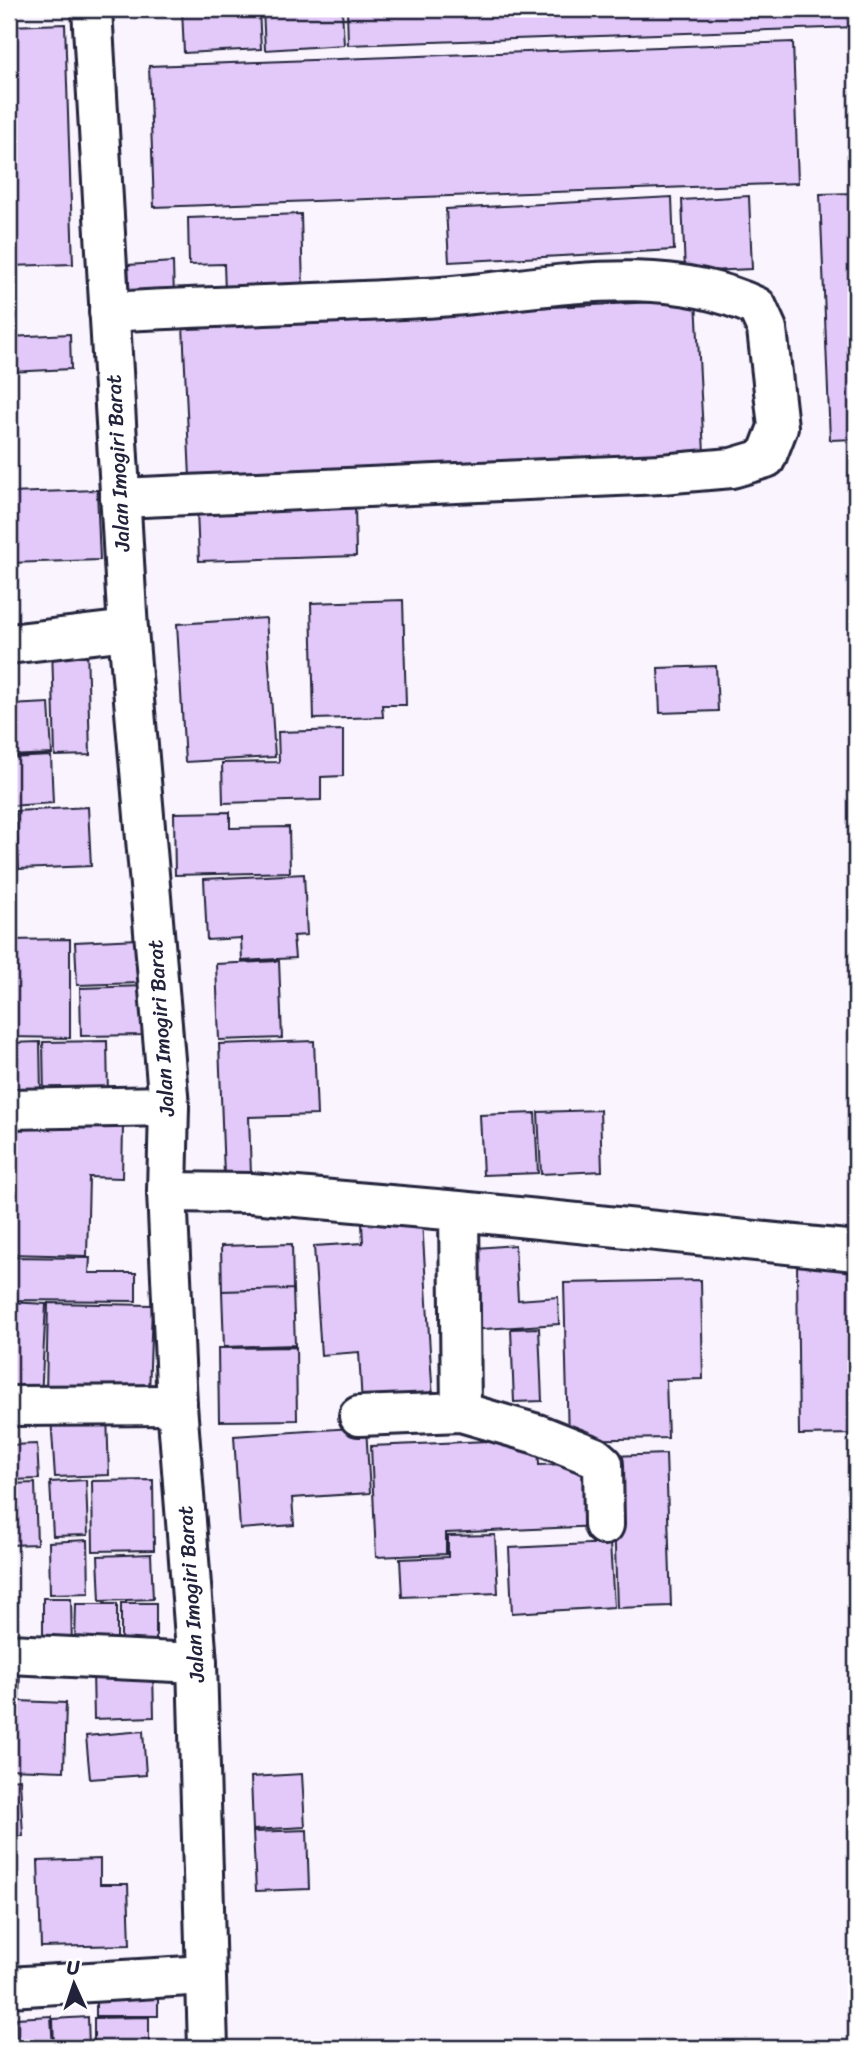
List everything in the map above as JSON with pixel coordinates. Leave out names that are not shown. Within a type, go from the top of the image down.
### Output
[{"type":"street","name":"Jalan Imogiri Barat","points":[[92,9],[128,630],[169,1106],[167,1192],[177,1405],[197,1663],[208,2048]]},
{"type":"street","points":[[109,312],[424,298],[591,283],[647,282],[698,288],[735,296],[757,307],[767,329],[778,427],[766,458],[732,468],[661,474],[120,498]]},
{"type":"street","points":[[9,644],[128,630]]},
{"type":"street","points":[[9,1109],[169,1106]]},
{"type":"street","points":[[167,1192],[251,1193],[856,1251]]},
{"type":"street","points":[[459,1211],[461,1412]]},
{"type":"street","points":[[9,1406],[177,1405]]},
{"type":"street","points":[[359,1416],[461,1412],[537,1434],[596,1457],[603,1464],[604,1525]]},
{"type":"street","points":[[9,1654],[197,1663]]},
{"type":"street","points":[[9,1987],[205,1975]]},
{"type":"building","points":[[182,9],[259,9],[261,49],[184,53]]},
{"type":"building","points":[[263,9],[342,9],[344,45],[265,50]]},
{"type":"building","points":[[347,9],[856,9],[856,27],[348,45]]},
{"type":"building","points":[[65,24],[73,264],[9,266],[9,26]]},
{"type":"building","points":[[793,42],[798,183],[154,207],[149,66]]},
{"type":"building","points":[[856,193],[856,439],[830,440],[820,194]]},
{"type":"building","points":[[749,196],[752,269],[685,272],[682,200]]},
{"type":"building","points":[[672,197],[674,250],[449,262],[446,209]]},
{"type":"building","points":[[301,214],[303,290],[225,292],[224,264],[189,265],[188,218]]},
{"type":"building","points":[[173,262],[174,299],[130,301],[128,265]]},
{"type":"building","points":[[696,300],[704,453],[190,478],[183,325]]},
{"type":"building","points":[[70,334],[71,369],[9,372],[9,337]]},
{"type":"building","points":[[97,490],[100,560],[9,563],[9,493]]},
{"type":"building","points":[[355,503],[356,556],[199,561],[197,509]]},
{"type":"building","points":[[403,600],[406,705],[382,705],[383,717],[314,719],[311,603]]},
{"type":"building","points":[[266,618],[275,757],[185,762],[177,624]]},
{"type":"building","points":[[52,645],[87,645],[90,755],[55,756]]},
{"type":"building","points":[[716,666],[718,711],[660,713],[658,668]]},
{"type":"building","points":[[49,703],[52,754],[9,756],[9,705]]},
{"type":"building","points":[[343,730],[343,776],[321,777],[321,800],[223,803],[222,763],[279,762],[278,732]]},
{"type":"building","points":[[51,756],[53,803],[9,806],[9,758]]},
{"type":"building","points":[[88,807],[91,866],[19,869],[16,811]]},
{"type":"building","points":[[230,812],[230,828],[289,827],[290,872],[175,875],[174,813]]},
{"type":"building","points":[[9,813],[12,813],[16,872],[9,872]]},
{"type":"building","points":[[304,874],[307,935],[293,936],[295,958],[242,961],[241,938],[207,940],[204,879]]},
{"type":"building","points":[[70,939],[70,1038],[9,1037],[9,940]]},
{"type":"building","points":[[138,939],[139,983],[77,985],[75,942]]},
{"type":"building","points":[[279,961],[282,1038],[219,1040],[216,964]]},
{"type":"building","points":[[145,986],[147,1035],[81,1036],[80,988]]},
{"type":"building","points":[[107,1041],[108,1096],[44,1097],[43,1042]]},
{"type":"building","points":[[314,1041],[317,1115],[249,1117],[251,1174],[224,1175],[219,1044]]},
{"type":"building","points":[[40,1042],[41,1094],[9,1095],[9,1043]]},
{"type":"building","points":[[600,1110],[602,1171],[541,1174],[538,1112]]},
{"type":"building","points":[[535,1113],[538,1173],[483,1175],[480,1115]]},
{"type":"building","points":[[9,1124],[123,1127],[122,1178],[89,1177],[87,1256],[9,1254]]},
{"type":"building","points":[[422,1221],[433,1400],[362,1405],[359,1352],[321,1355],[314,1246],[363,1243],[362,1224]]},
{"type":"building","points":[[292,1244],[293,1289],[222,1291],[221,1246]]},
{"type":"building","points":[[515,1245],[518,1300],[558,1297],[559,1324],[469,1330],[464,1249]]},
{"type":"building","points":[[9,1257],[90,1258],[89,1273],[136,1273],[136,1301],[9,1300]]},
{"type":"building","points":[[856,1264],[856,1434],[799,1435],[797,1265]]},
{"type":"building","points":[[701,1280],[703,1379],[666,1380],[668,1438],[568,1440],[564,1283]]},
{"type":"building","points":[[293,1289],[295,1345],[224,1347],[222,1291]]},
{"type":"building","points":[[9,1302],[46,1304],[41,1398],[9,1396]]},
{"type":"building","points":[[48,1303],[152,1305],[149,1396],[46,1393]]},
{"type":"building","points":[[539,1328],[542,1401],[514,1402],[511,1329]]},
{"type":"building","points":[[296,1347],[297,1420],[219,1421],[218,1348]]},
{"type":"building","points":[[107,1415],[109,1475],[55,1477],[51,1417]]},
{"type":"building","points":[[366,1427],[370,1493],[292,1498],[294,1525],[240,1529],[234,1436]]},
{"type":"building","points":[[538,1439],[539,1465],[596,1463],[599,1526],[446,1533],[446,1554],[376,1557],[371,1446]]},
{"type":"building","points":[[37,1444],[39,1479],[9,1480],[9,1445]]},
{"type":"building","points":[[666,1454],[671,1606],[617,1608],[612,1456]]},
{"type":"building","points":[[86,1480],[88,1535],[53,1536],[50,1482]]},
{"type":"building","points":[[153,1480],[154,1550],[93,1551],[92,1481]]},
{"type":"building","points":[[35,1483],[37,1544],[9,1545],[9,1484]]},
{"type":"building","points":[[495,1535],[498,1593],[402,1597],[400,1559],[448,1557],[448,1536]]},
{"type":"building","points":[[88,1540],[89,1593],[50,1594],[49,1542]]},
{"type":"building","points":[[610,1543],[614,1607],[512,1613],[509,1548]]},
{"type":"building","points":[[151,1554],[153,1599],[100,1601],[98,1556]]},
{"type":"building","points":[[43,1598],[71,1598],[72,1650],[43,1650]]},
{"type":"building","points":[[121,1603],[156,1603],[156,1646],[121,1646]]},
{"type":"building","points":[[76,1604],[117,1604],[117,1643],[75,1643]]},
{"type":"building","points":[[9,1669],[20,1669],[19,1701],[66,1703],[64,1771],[9,1769]]},
{"type":"building","points":[[153,1670],[154,1717],[94,1719],[93,1672]]},
{"type":"building","points":[[143,1731],[146,1775],[90,1779],[86,1736]]},
{"type":"building","points":[[302,1774],[305,1827],[253,1830],[251,1777]]},
{"type":"building","points":[[20,1779],[23,1836],[9,1836],[9,1780]]},
{"type":"building","points":[[307,1830],[309,1889],[256,1891],[253,1832]]},
{"type":"building","points":[[9,1848],[12,1848],[13,1890],[9,1890]]},
{"type":"building","points":[[100,1859],[100,1884],[128,1884],[130,1945],[41,1947],[38,1861]]},
{"type":"building","points":[[14,1903],[15,1933],[9,1934],[9,1904]]},
{"type":"building","points":[[96,1990],[158,1990],[158,2016],[96,2016]]},
{"type":"building","points":[[51,2016],[53,2048],[17,2048],[16,2018]]},
{"type":"building","points":[[88,2017],[89,2048],[54,2048],[53,2019]]},
{"type":"building","points":[[149,2017],[149,2048],[94,2048],[94,2018]]}]
